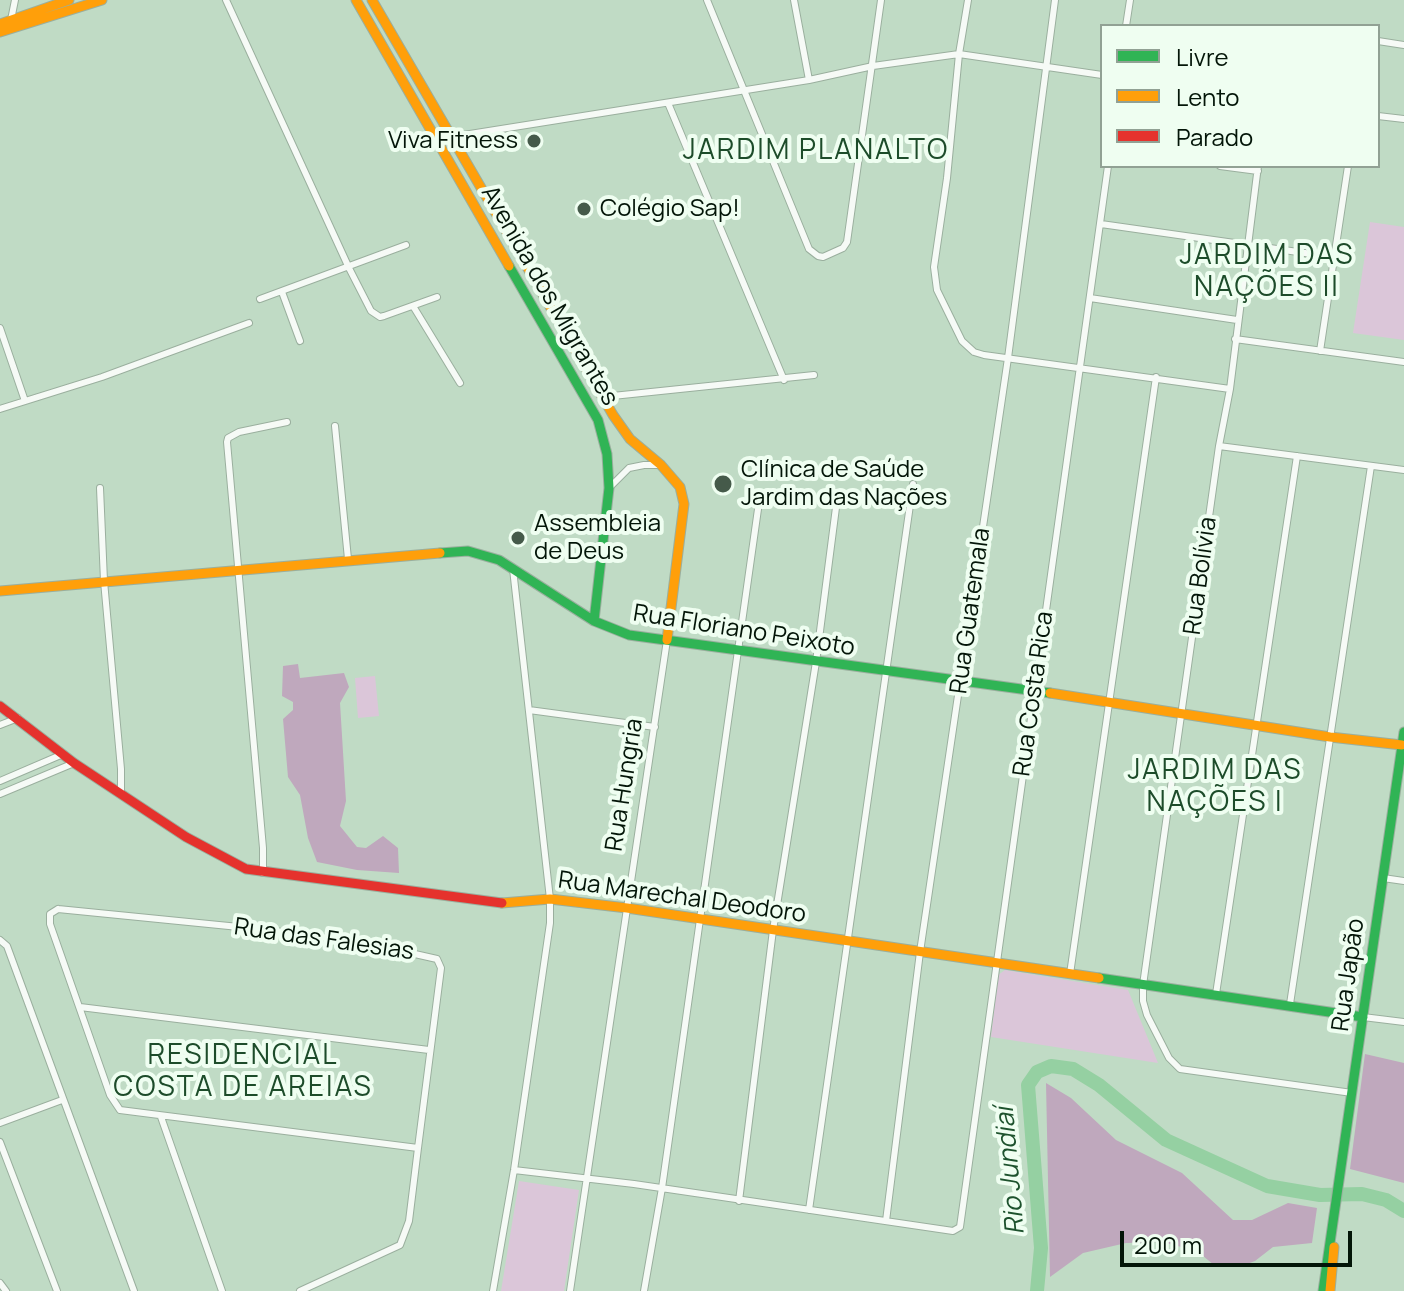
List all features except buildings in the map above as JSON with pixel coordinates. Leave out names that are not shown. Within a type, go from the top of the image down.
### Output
[{"type":"street","points":[[11,20],[15,0]]},
{"type":"street","points":[[0,24],[69,0]]},
{"type":"street","points":[[0,32],[102,0]]},
{"type":"street","points":[[226,0],[349,268],[375,315],[384,316],[437,297]]},
{"type":"street","name":"Avenida dos Migrantes","points":[[356,0],[598,420],[607,454],[609,488],[594,621]]},
{"type":"street","name":"Avenida dos Migrantes","points":[[372,0],[602,398],[622,429],[661,465]]},
{"type":"street","points":[[707,0],[809,249],[823,257],[843,248],[847,242],[881,0]]},
{"type":"street","points":[[794,0],[809,80]]},
{"type":"street","points":[[968,0],[959,54],[934,280],[962,341],[974,352],[1230,389]]},
{"type":"street","name":"Rua Guatemala","points":[[886,1221],[920,952],[1008,358],[1055,0]]},
{"type":"street","points":[[1126,24],[1130,0]]},
{"type":"street","points":[[1380,41],[1404,45]]},
{"type":"street","points":[[451,137],[959,54],[1100,75]]},
{"type":"street","name":"Avenida dos Migrantes","points":[[403,81],[411,88],[434,127],[441,133],[445,127]]},
{"type":"street","points":[[668,103],[784,380]]},
{"type":"street","points":[[1380,116],[1404,119]]},
{"type":"street","name":"Rua Costa Rica","points":[[886,1221],[953,1231],[958,1230],[961,1223],[1108,168]]},
{"type":"street","name":"Rua Bolívia","points":[[1143,985],[1219,446],[1230,389],[1258,168]]},
{"type":"street","points":[[1320,351],[1348,168]]},
{"type":"street","name":"Avenida dos Migrantes","points":[[456,172],[465,180],[501,242],[512,245]]},
{"type":"street","points":[[1101,224],[1333,257]]},
{"type":"street","points":[[260,299],[406,245]]},
{"type":"street","points":[[519,281],[527,286],[533,279]]},
{"type":"street","points":[[282,292],[300,341]]},
{"type":"street","points":[[1090,298],[1237,320]]},
{"type":"street","points":[[536,308],[539,299],[549,305]]},
{"type":"street","points":[[413,306],[460,383]]},
{"type":"street","points":[[0,409],[102,377],[249,323]]},
{"type":"street","points":[[0,328],[25,401]]},
{"type":"street","points":[[1235,339],[1404,362]]},
{"type":"street","points":[[602,398],[814,375]]},
{"type":"street","points":[[1070,974],[1156,377]]},
{"type":"street","points":[[263,873],[227,449],[228,438],[239,432],[287,422]]},
{"type":"street","points":[[335,426],[348,559]]},
{"type":"street","points":[[1219,446],[1404,470]]},
{"type":"street","points":[[1216,994],[1297,456]]},
{"type":"street","points":[[609,488],[629,468],[661,465]]},
{"type":"street","name":"Rua Hungria","points":[[570,1291],[655,727],[684,504],[680,487],[661,465]]},
{"type":"street","points":[[1290,1004],[1371,466]]},
{"type":"street","points":[[809,1210],[913,484]]},
{"type":"street","points":[[100,488],[121,794]]},
{"type":"street","points":[[739,1201],[773,930],[816,662],[838,492]]},
{"type":"street","points":[[644,1291],[662,1188],[759,502]]},
{"type":"street","name":"Rua Floriano Peixoto","points":[[0,591],[468,551],[490,556],[513,568],[594,621],[629,635],[1107,701],[1403,746]]},
{"type":"street","points":[[493,1291],[550,923],[550,899],[513,568]]},
{"type":"street","name":"Rua Marechal Deodoro","points":[[0,706],[74,763],[121,794],[221,857],[263,873],[495,904],[550,899],[627,908],[1404,1022]]},
{"type":"street","points":[[529,710],[655,727]]},
{"type":"street","points":[[0,725],[18,718]]},
{"type":"street","name":"Rua Japão","points":[[1323,1291],[1404,732]]},
{"type":"street","points":[[0,781],[63,754]]},
{"type":"street","points":[[0,794],[74,763]]},
{"type":"street","points":[[1383,878],[1404,881]]},
{"type":"street","name":"Rua das Falesias","points":[[80,1007],[50,924],[50,914],[54,910],[259,929],[366,943],[432,957],[440,962],[409,1221],[400,1245],[300,1291]]},
{"type":"street","points":[[0,940],[7,946],[134,1291]]},
{"type":"street","points":[[1143,985],[1147,1015],[1169,1058],[1180,1069],[1352,1093]]},
{"type":"street","points":[[418,1148],[120,1110],[110,1095],[80,1007],[429,1050]]},
{"type":"street","points":[[0,1123],[62,1100]]},
{"type":"street","points":[[161,1117],[222,1291]]},
{"type":"street","points":[[0,1142],[57,1291]]},
{"type":"street","points":[[514,1170],[886,1221]]},
{"type":"street","name":"Rua Japão","points":[[1330,1291],[1336,1233],[1334,1221]]},
{"type":"street","points":[[0,1283],[6,1291]]},
{"type":"shaded area","points":[[1370,222],[1404,227],[1404,340],[1353,333]]},
{"type":"shaded area","points":[[298,664],[300,678],[344,673],[349,687],[340,703],[346,801],[340,826],[357,847],[366,848],[383,836],[398,848],[399,873],[357,870],[317,862],[308,838],[300,795],[288,777],[283,719],[293,710],[293,702],[282,696],[283,666]]},
{"type":"shaded area","points":[[375,676],[379,716],[358,718],[355,678]]},
{"type":"shaded area","points":[[1005,970],[1128,990],[1158,1063],[991,1037],[998,975]]},
{"type":"shaded area","points":[[1365,1054],[1404,1063],[1404,1183],[1350,1169]]},
{"type":"shaded area","points":[[1046,1083],[1071,1098],[1116,1140],[1182,1173],[1233,1220],[1252,1220],[1288,1203],[1317,1208],[1312,1243],[1273,1247],[1255,1261],[1239,1267],[1214,1265],[1197,1251],[1162,1242],[1126,1243],[1083,1253],[1050,1277]]},
{"type":"shaded area","points":[[519,1181],[579,1190],[564,1291],[501,1291]]},
{"type":"waterway","name":"Rio Jundiaí","points":[[1037,1291],[1041,1248],[1028,1085],[1037,1072],[1051,1066],[1073,1069],[1099,1085],[1166,1140],[1267,1186],[1320,1195],[1362,1194],[1386,1200],[1404,1211]]},
{"type":"traffic: fast","points":[[509,266],[598,420],[607,454],[609,488],[594,621]]},
{"type":"traffic: fast","points":[[440,553],[468,551],[499,560],[594,621],[629,635],[1050,693]]},
{"type":"traffic: fast","points":[[1323,1291],[1404,732]]},
{"type":"traffic: fast","points":[[1099,978],[1363,1017]]},
{"type":"traffic: slow","points":[[0,24],[69,0]]},
{"type":"traffic: slow","points":[[0,32],[102,0]]},
{"type":"traffic: slow","points":[[356,0],[509,266]]},
{"type":"traffic: slow","points":[[372,0],[613,415],[630,439],[661,465],[680,487],[684,504],[667,640]]},
{"type":"traffic: slow","points":[[0,591],[440,553]]},
{"type":"traffic: slow","points":[[1050,693],[1330,737],[1402,745]]},
{"type":"traffic: slow","points":[[502,903],[550,899],[627,908],[1099,978]]},
{"type":"traffic: slow","points":[[1330,1291],[1334,1247]]},
{"type":"traffic: jam","points":[[0,706],[74,763],[186,837],[246,869],[502,903]]},
{"type":"place","name":"Viva Fitness","points":[[534,141]]},
{"type":"place","name":"Colégio Sap!","points":[[584,209]]},
{"type":"place","name":"Clínica de Saúde Jardim das Nações","points":[[723,484]]},
{"type":"place","name":"Assembleia de Deus","points":[[518,538]]},
{"type":"district","name":"JARDIM PLANALTO","points":[[816,151]]},
{"type":"district","name":"JARDIM DAS NAÇÕES II","points":[[1267,272]]},
{"type":"district","name":"JARDIM DAS NAÇÕES I","points":[[1215,787]]},
{"type":"district","name":"RESIDENCIAL COSTA DE AREIAS","points":[[243,1072]]}]
